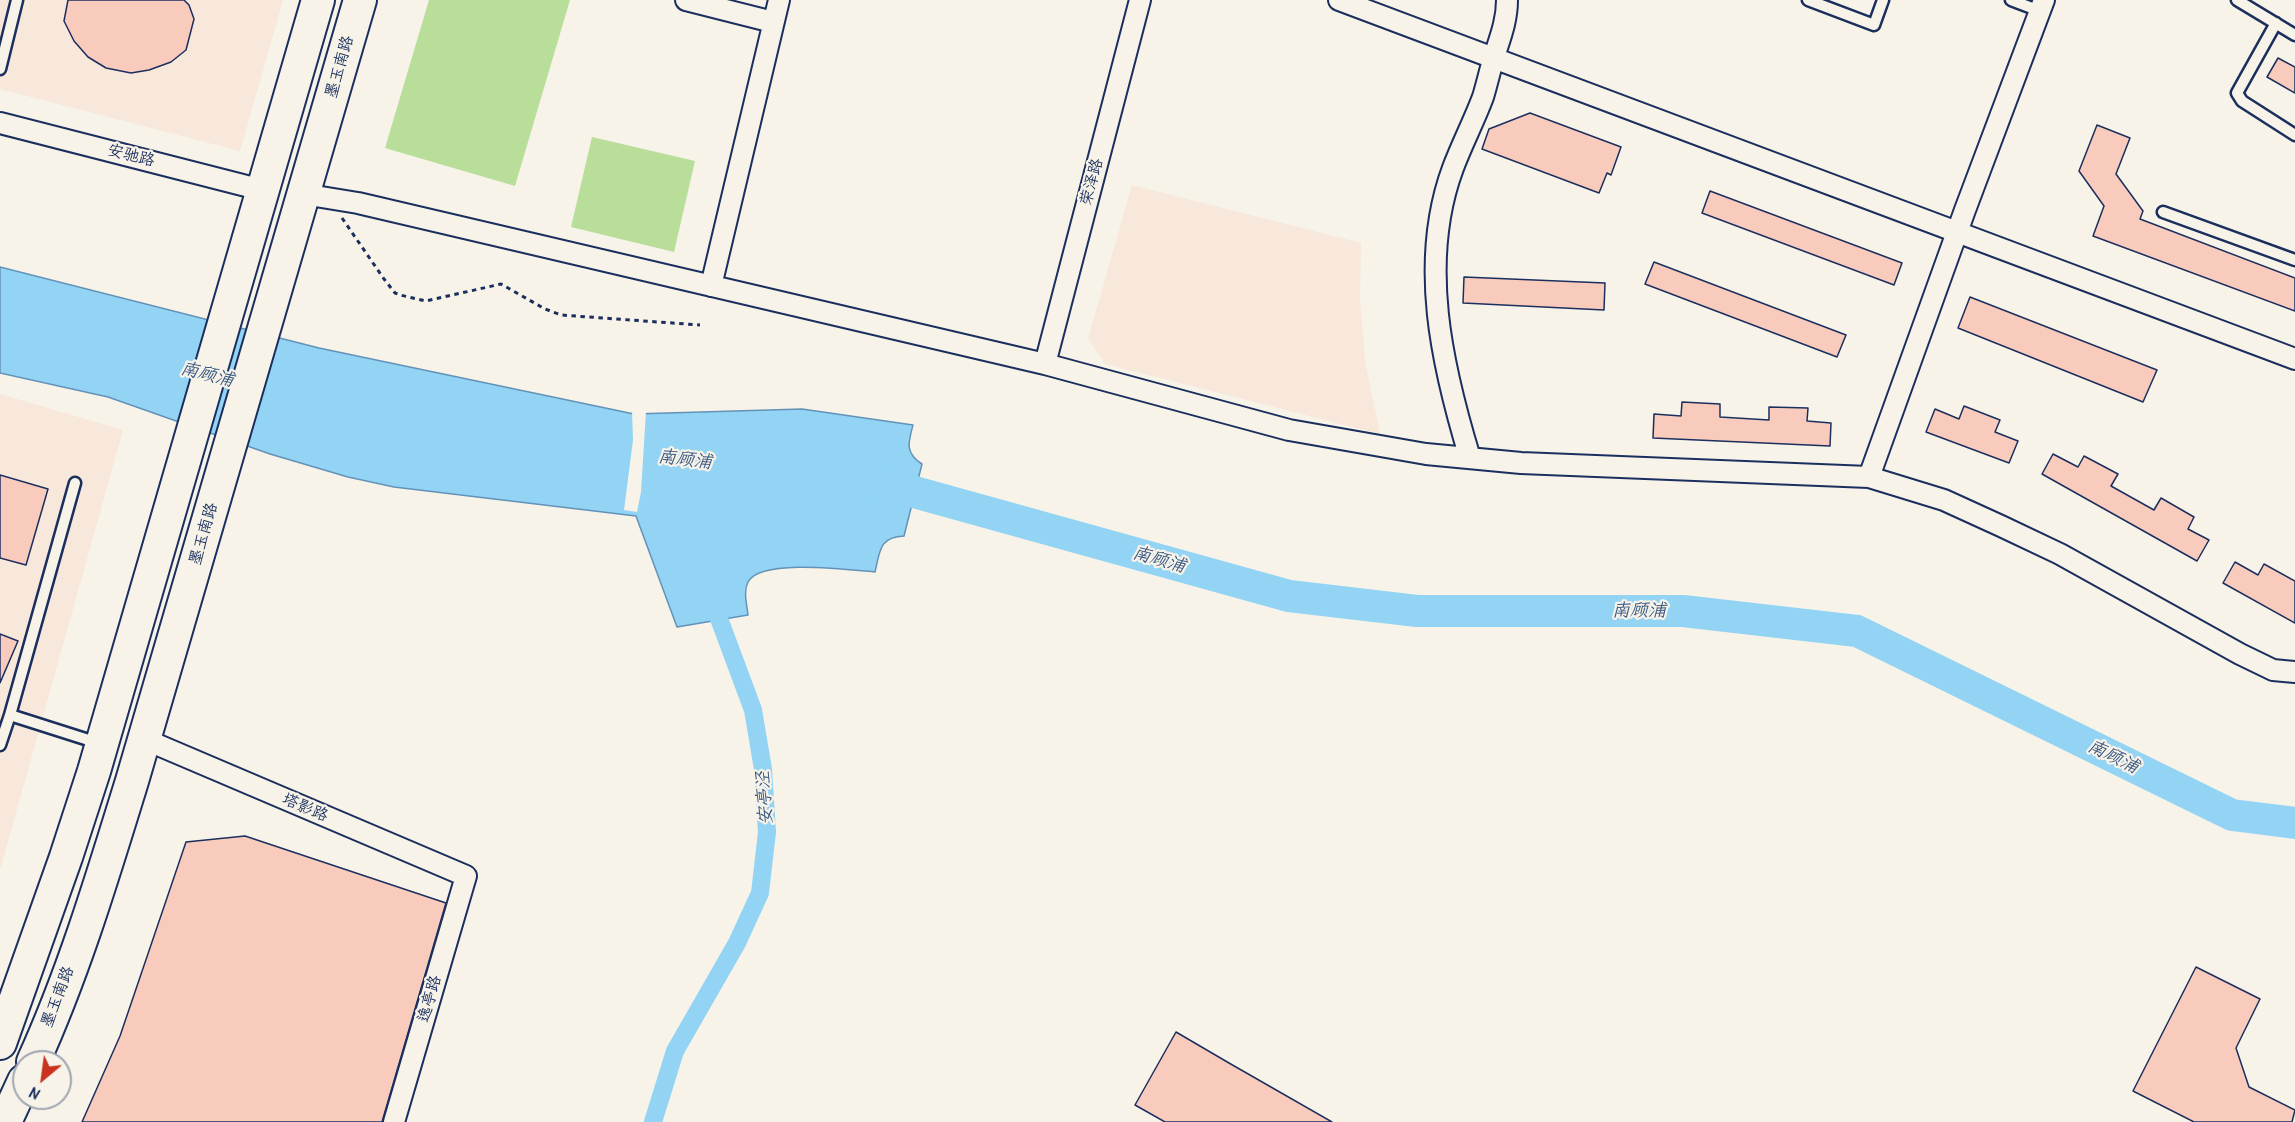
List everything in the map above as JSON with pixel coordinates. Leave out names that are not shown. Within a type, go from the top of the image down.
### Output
[{"type":"main road","points":[[0,1043],[66,857],[101,744],[318,0]]},
{"type":"main road","name":"墨玉南路","points":[[38,1050],[104,870],[360,0]]},
{"type":"main road","points":[[5,1122],[12,1107]]},
{"type":"street","points":[[686,0],[773,22]]},
{"type":"street","points":[[711,286],[779,0]]},
{"type":"street","name":"荣泽路","points":[[1045,364],[1140,0]]},
{"type":"street","points":[[1340,0],[2295,359]]},
{"type":"street","points":[[1470,458],[1454,407],[1439,326],[1437,224],[1453,168],[1483,97],[1507,17],[1507,0]]},
{"type":"street","points":[[1869,477],[1956,233],[2042,5]]},
{"type":"street","name":"安驰路","points":[[0,123],[262,190]]},
{"type":"street","points":[[303,194],[346,201],[1045,364],[1289,430],[1426,454],[1521,463],[1869,477],[1944,500],[1991,521],[2060,554],[2248,658],[2273,670],[2295,672]]},
{"type":"street","name":"塔影路","points":[[144,739],[466,876]]},
{"type":"street","name":"逸亭路","points":[[394,1122],[466,876]]},
{"type":"lane","points":[[0,69],[17,0]]},
{"type":"lane","points":[[1808,0],[1874,25],[1883,0]]},
{"type":"lane","points":[[2011,0],[2042,5]]},
{"type":"lane","points":[[2237,0],[2295,35]]},
{"type":"lane","points":[[2276,23],[2236,93],[2242,100],[2295,135]]},
{"type":"lane","points":[[2163,212],[2295,260]]},
{"type":"lane","points":[[0,745],[75,483]]},
{"type":"lane","points":[[10,715],[101,744]]},
{"type":"path","points":[[346,201],[342,218],[395,293],[400,295],[426,301],[501,284],[545,309],[561,315],[700,325]]},
{"type":"shaded area","points":[[0,0],[283,0],[240,151],[0,89]]},
{"type":"shaded area","points":[[1132,185],[1361,243],[1360,298],[1365,362],[1380,434],[1105,364],[1088,339]]},
{"type":"shaded area","points":[[0,394],[123,430],[0,870]]},
{"type":"green space","points":[[429,0],[570,0],[515,186],[385,148]]},
{"type":"green space","points":[[592,137],[695,161],[674,252],[571,227]]},
{"type":"water","points":[[0,267],[319,348],[634,414],[802,409],[913,425],[910,452],[922,464],[904,536],[885,542],[875,572],[807,567],[770,570],[756,575],[748,582],[746,594],[748,615],[677,627],[636,516],[394,487],[348,477],[270,454],[108,397],[0,373]]},
{"type":"pier","points":[[632,410],[646,411],[641,492],[637,512],[624,510],[633,440]]},
{"type":"building","points":[[68,0],[184,0],[189,5],[194,19],[186,50],[171,62],[149,70],[131,73],[106,68],[88,57],[74,41],[64,21]]},
{"type":"building","points":[[2278,58],[2295,67],[2295,93],[2267,77]]},
{"type":"building","points":[[1530,113],[1621,147],[1611,175],[1607,173],[1599,193],[1482,149],[1489,129]]},
{"type":"building","points":[[2097,125],[2130,138],[2116,174],[2143,211],[2140,219],[2295,278],[2295,311],[2093,236],[2104,206],[2079,171]]},
{"type":"building","points":[[1710,191],[1902,263],[1894,285],[1702,213]]},
{"type":"building","points":[[1654,262],[1846,335],[1837,357],[1645,284]]},
{"type":"building","points":[[1464,277],[1605,283],[1604,310],[1463,303]]},
{"type":"building","points":[[1970,297],[2157,370],[2143,402],[1958,328]]},
{"type":"building","points":[[1682,402],[1720,404],[1720,417],[1769,420],[1769,407],[1808,408],[1807,421],[1831,423],[1830,446],[1653,438],[1654,414],[1681,416]]},
{"type":"building","points":[[1964,406],[2000,420],[1995,432],[2018,441],[2009,463],[1926,432],[1935,409],[1959,419]]},
{"type":"building","points":[[2053,454],[2078,467],[2084,456],[2118,474],[2111,486],[2154,510],[2161,498],[2194,517],[2188,529],[2209,540],[2197,561],[2042,474]]},
{"type":"building","points":[[0,475],[48,489],[26,565],[0,558]]},
{"type":"building","points":[[2235,562],[2258,575],[2264,564],[2295,581],[2295,623],[2223,583]]},
{"type":"building","points":[[0,634],[18,641],[0,683]]},
{"type":"building","points":[[245,836],[446,903],[382,1122],[82,1122],[120,1036],[186,842]]},
{"type":"building","points":[[2196,967],[2260,999],[2236,1048],[2249,1087],[2295,1110],[2292,1122],[2194,1122],[2133,1091]]},
{"type":"building","points":[[1176,1032],[1332,1122],[1165,1122],[1135,1105]]},
{"type":"waterway","name":"南顾浦","points":[[872,482],[1289,596],[1417,611],[1683,611],[1857,631],[2232,815],[2295,823]]},
{"type":"waterway","name":"安亭泾","points":[[653,1122],[675,1051],[737,943],[760,893],[767,832],[763,769],[753,710],[711,597]]}]
